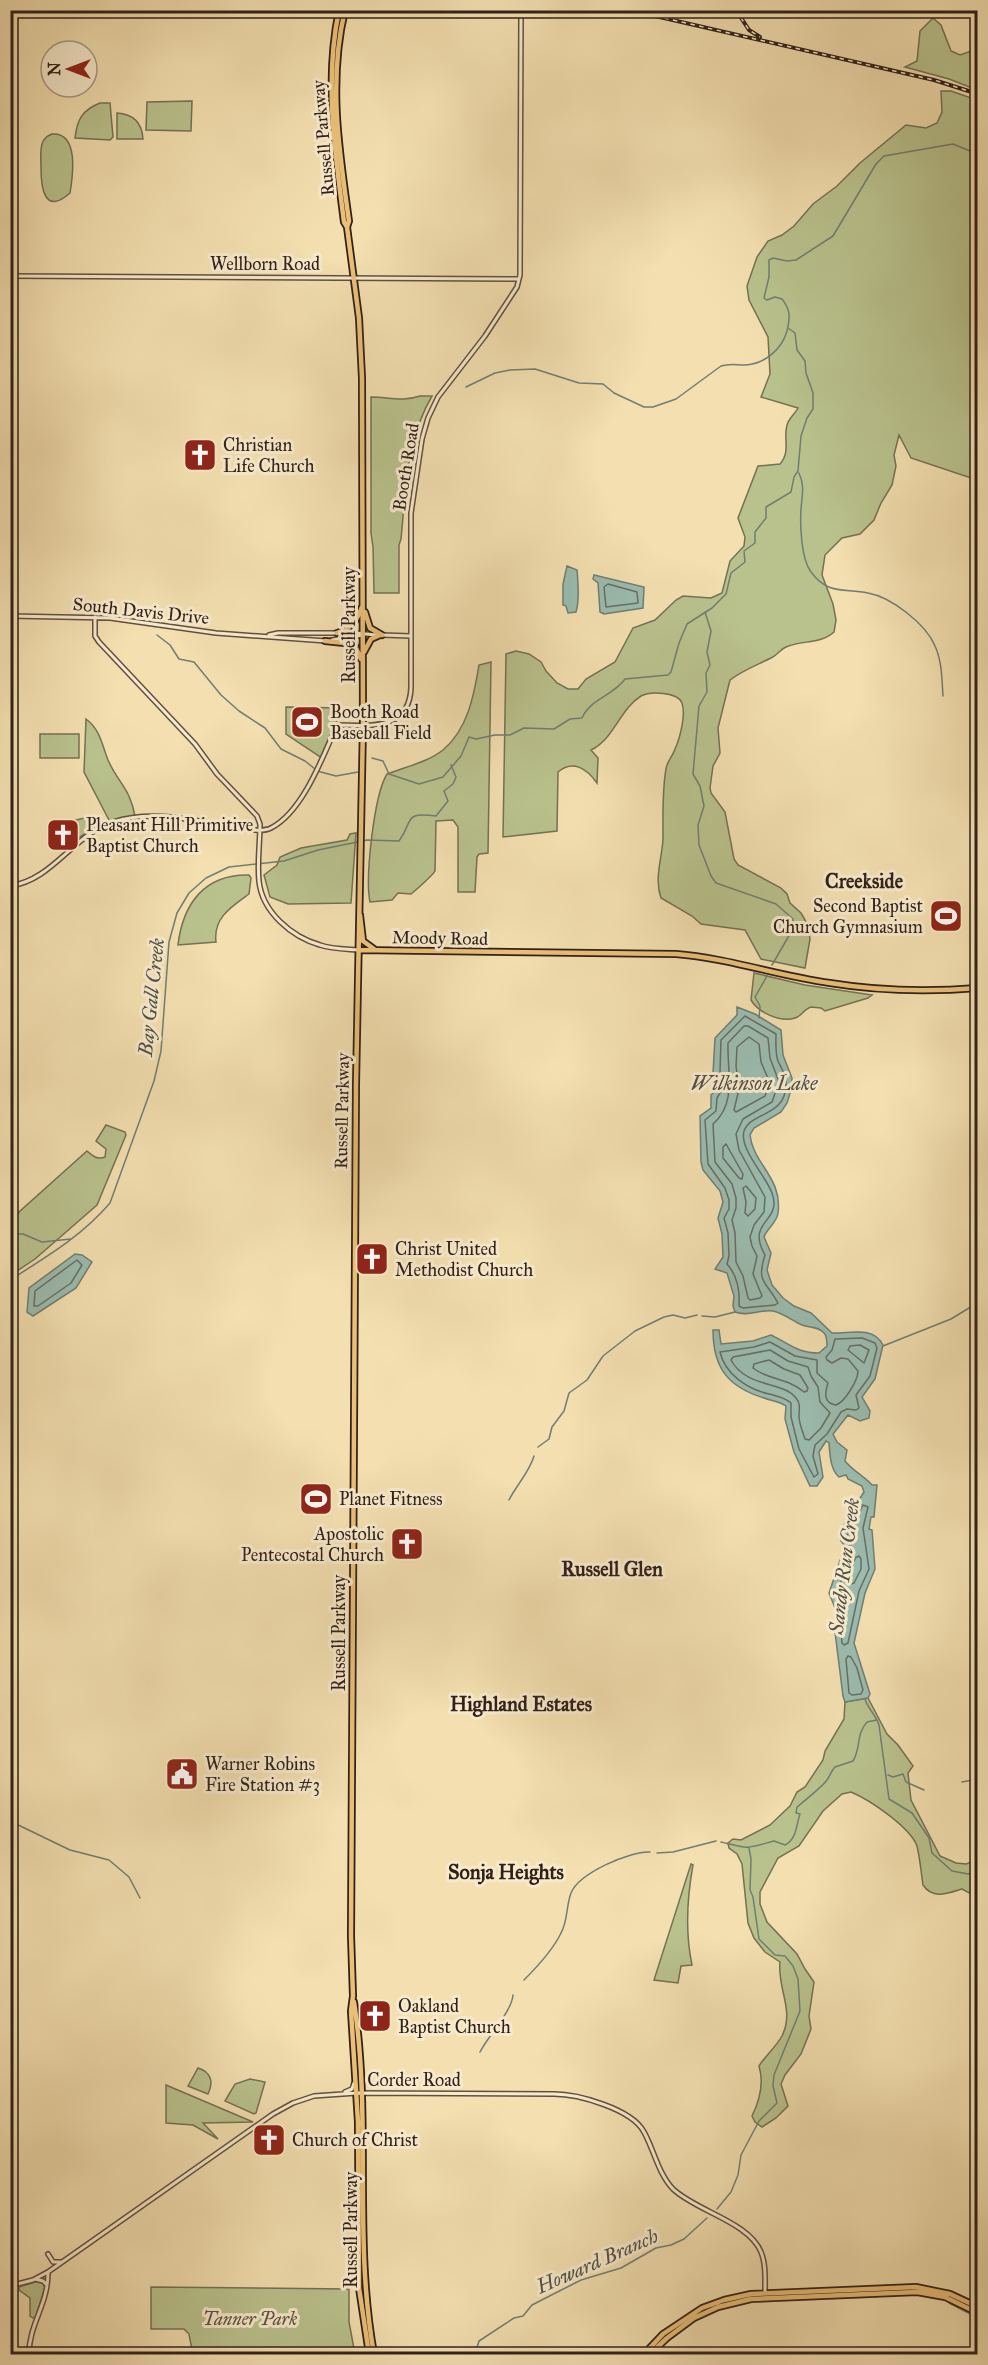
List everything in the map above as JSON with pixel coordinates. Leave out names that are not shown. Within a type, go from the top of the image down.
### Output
[{"type":"main road","name":"Russell Parkway","points":[[339,10],[331,69],[331,113],[344,222],[347,227],[354,278],[362,378],[363,725],[362,855],[358,908],[352,1443],[351,1936],[353,1996],[351,2011],[364,2164],[364,2267],[374,2355]]},
{"type":"main road","name":"Russell Parkway","points":[[345,10],[337,53],[335,95],[349,221],[347,227]]},
{"type":"main road","points":[[337,633],[351,627],[363,604]]},
{"type":"main road","points":[[363,604],[369,626],[381,635]]},
{"type":"main road","points":[[363,655],[371,639],[381,635]]},
{"type":"main road","points":[[325,641],[354,644],[358,648],[363,666]]},
{"type":"main road","points":[[358,908],[362,940],[376,950]]},
{"type":"main road","name":"Moody Road","points":[[358,950],[676,954],[717,959],[830,983],[870,988],[929,991],[978,988]]},
{"type":"main road","name":"Russell Parkway","points":[[359,2093],[359,2288],[369,2355]]},
{"type":"main road","points":[[644,2355],[663,2334],[702,2308],[724,2300],[765,2295],[916,2287],[950,2294],[978,2307]]},
{"type":"main road","points":[[650,2355],[667,2338],[704,2313],[730,2303],[765,2295],[917,2292],[945,2297],[978,2313]]},
{"type":"street","name":"Booth Road","points":[[260,829],[271,828],[291,811],[316,770],[337,725],[388,724],[405,710],[410,694],[412,503],[428,418],[438,397],[481,342],[517,287],[519,279],[521,10]]},
{"type":"street","name":"Wellborn Road","points":[[10,276],[519,279]]},
{"type":"street","name":"South Davis Drive","points":[[10,616],[95,618],[216,633],[268,635],[279,638],[325,641],[363,635]]},
{"type":"street","points":[[10,886],[29,882],[43,874],[79,842],[104,826],[130,818],[158,816],[260,829],[259,820],[252,809],[221,778],[195,744],[99,642],[95,636],[95,618]]},
{"type":"street","name":"South Davis Drive","points":[[268,635],[337,633],[411,636]]},
{"type":"street","points":[[249,828],[257,834],[259,843]]},
{"type":"street","name":"Moody Road","points":[[260,829],[259,874],[263,898],[276,917],[314,943],[358,950]]},
{"type":"street","points":[[338,2094],[350,2091],[354,2086],[353,2064]]},
{"type":"street","name":"Corder Road","points":[[10,2286],[33,2280],[48,2272],[273,2114],[303,2099],[359,2093],[561,2094],[622,2112],[641,2127],[664,2178],[673,2189],[744,2232],[756,2243],[762,2254],[765,2295]]},
{"type":"street","points":[[48,2254],[53,2262],[63,2262]]},
{"type":"street","points":[[29,2355],[30,2335],[45,2302],[48,2272]]},
{"type":"street","points":[[33,2280],[43,2281],[48,2288]]},
{"type":"green space","points":[[933,18],[941,25],[951,51],[960,55],[977,49],[977,90],[949,79],[905,67],[917,61],[920,31]]},
{"type":"green space","points":[[941,91],[951,91],[977,100],[977,480],[911,458],[899,435],[894,455],[896,466],[892,485],[874,520],[860,534],[842,538],[825,555],[822,575],[833,604],[836,620],[834,632],[817,640],[786,647],[773,657],[730,680],[718,728],[720,753],[713,766],[710,788],[711,793],[725,812],[734,859],[738,865],[781,888],[787,894],[790,903],[801,913],[808,925],[810,939],[805,968],[761,959],[745,930],[701,924],[692,916],[661,898],[658,876],[663,839],[665,778],[668,763],[679,739],[683,720],[682,703],[675,697],[657,693],[645,694],[628,708],[606,739],[591,750],[598,758],[597,783],[579,767],[569,766],[558,772],[557,831],[503,837],[506,654],[516,651],[529,654],[541,662],[557,683],[568,689],[578,689],[586,679],[615,662],[633,628],[655,620],[683,596],[711,598],[722,593],[730,561],[744,546],[745,537],[738,518],[758,466],[780,464],[786,450],[787,425],[798,408],[761,397],[770,374],[768,337],[749,300],[747,286],[757,257],[768,241],[794,226],[813,204],[837,186],[860,163],[906,125],[926,128],[937,123],[942,112]]},
{"type":"green space","points":[[192,101],[191,131],[146,130],[147,102]]},
{"type":"green space","points":[[100,103],[110,103],[113,137],[110,140],[75,138],[82,116]]},
{"type":"green space","points":[[117,113],[128,115],[136,120],[141,128],[143,139],[117,139]]},
{"type":"green space","points":[[52,134],[61,135],[67,140],[73,166],[70,193],[54,201],[49,200],[43,190],[41,175],[42,144]]},
{"type":"green space","points":[[432,396],[423,413],[412,447],[399,545],[399,593],[374,593],[371,533],[371,397],[402,399]]},
{"type":"green space","points":[[491,662],[488,853],[479,854],[477,857],[475,892],[458,892],[458,827],[453,820],[436,821],[434,873],[411,894],[398,893],[392,900],[370,902],[369,875],[372,837],[378,799],[387,774],[430,758],[452,742],[468,711],[479,665]]},
{"type":"green space","points":[[286,707],[342,708],[322,758],[286,734]]},
{"type":"green space","points":[[86,719],[98,732],[108,760],[127,792],[135,816],[110,822],[84,772]]},
{"type":"green space","points":[[40,734],[79,734],[79,758],[40,758]]},
{"type":"green space","points":[[89,817],[98,818],[101,824],[72,842],[67,822]]},
{"type":"green space","points":[[356,833],[351,903],[288,904],[270,897],[264,875],[277,865],[280,857],[301,848],[347,840],[350,834]]},
{"type":"green space","points":[[249,875],[251,878],[249,894],[220,920],[217,926],[216,942],[178,945],[185,916],[199,894],[220,880]]},
{"type":"green space","points":[[754,973],[805,985],[872,995],[825,1011],[811,1007],[797,1017],[776,1018],[759,1009],[751,1000]]},
{"type":"green space","points":[[106,1125],[125,1132],[126,1135],[97,1205],[35,1259],[11,1275],[11,1233],[19,1212],[87,1151],[97,1158],[105,1157],[106,1149],[96,1141]]},
{"type":"green space","points":[[868,1698],[887,1734],[913,1766],[908,1773],[911,1800],[940,1856],[956,1863],[966,1864],[977,1860],[977,1897],[962,1889],[941,1894],[927,1890],[923,1885],[917,1846],[913,1839],[888,1815],[851,1792],[842,1794],[823,1811],[799,1846],[778,1858],[760,1892],[760,1904],[767,1922],[797,1954],[814,1982],[809,2016],[811,2029],[801,2054],[781,2084],[788,2106],[762,2127],[755,2122],[752,2116],[760,2091],[759,2066],[782,2036],[786,2026],[786,2008],[780,1962],[765,1952],[754,1938],[748,1923],[742,1864],[737,1854],[729,1848],[728,1843],[733,1839],[741,1840],[770,1825],[790,1806],[797,1792],[805,1787],[823,1760],[825,1751],[844,1719],[845,1702]]},
{"type":"green space","points":[[691,1864],[693,1865],[688,1902],[688,1928],[692,1965],[681,1966],[678,1983],[654,1980]]},
{"type":"green space","points":[[198,2068],[206,2072],[210,2078],[211,2085],[208,2094],[188,2086]]},
{"type":"green space","points":[[250,2079],[265,2082],[254,2114],[225,2101],[235,2084]]},
{"type":"green space","points":[[166,2085],[253,2122],[203,2123],[218,2139],[193,2125],[166,2123]]},
{"type":"green space","points":[[42,2281],[45,2287],[36,2317],[33,2318],[30,2316],[30,2298],[19,2290],[19,2287]]},
{"type":"green space","name":"Tanner Park","points":[[151,2287],[349,2289],[349,2322],[355,2354],[339,2354],[338,2351],[192,2350],[189,2334],[184,2329],[151,2329]]},
{"type":"water","points":[[567,566],[577,570],[578,591],[576,612],[568,613],[566,606],[563,605],[563,584]]},
{"type":"water","points":[[594,575],[644,587],[643,608],[604,614],[600,612],[598,583],[593,579]]},
{"type":"water","name":"Wilkinson Lake","points":[[737,1007],[755,1014],[781,1030],[783,1055],[792,1078],[787,1103],[781,1112],[754,1128],[750,1135],[756,1154],[776,1190],[778,1201],[777,1217],[764,1237],[771,1253],[767,1270],[772,1285],[783,1298],[794,1306],[811,1313],[832,1333],[867,1333],[879,1339],[883,1345],[875,1379],[862,1397],[870,1411],[869,1418],[860,1421],[848,1415],[833,1434],[837,1442],[847,1450],[845,1461],[851,1468],[872,1485],[877,1485],[874,1517],[871,1517],[869,1529],[872,1530],[875,1569],[865,1593],[854,1643],[870,1694],[868,1698],[845,1702],[835,1632],[838,1615],[829,1593],[845,1546],[841,1541],[843,1528],[864,1492],[862,1486],[848,1479],[846,1475],[839,1477],[836,1474],[831,1461],[829,1443],[826,1441],[819,1452],[823,1477],[817,1486],[810,1486],[794,1452],[785,1419],[786,1406],[751,1393],[732,1382],[720,1365],[714,1343],[713,1330],[719,1330],[721,1344],[753,1341],[771,1335],[805,1351],[819,1353],[827,1346],[825,1334],[822,1331],[802,1325],[777,1312],[745,1314],[735,1312],[734,1296],[727,1273],[715,1269],[723,1257],[722,1234],[718,1218],[723,1202],[720,1191],[703,1170],[700,1116],[711,1108],[711,1095],[717,1089],[716,1077],[713,1073],[715,1038],[737,1015]]},
{"type":"water","points":[[75,1254],[82,1255],[92,1262],[76,1288],[33,1316],[27,1312],[29,1288]]},
{"type":"waterway","points":[[466,387],[495,373],[535,369],[579,383],[603,384],[614,393],[644,407],[653,407],[676,399],[721,366],[752,364],[766,359],[785,338],[789,322],[789,314],[782,299],[775,297],[767,300],[764,298],[769,277],[769,260],[773,258],[796,260],[833,236],[876,164],[884,156],[953,144],[970,151],[978,151]]},
{"type":"waterway","name":"Bay Gall Creek","points":[[372,758],[383,761],[389,774],[419,784],[443,777],[461,756],[469,737],[476,739],[510,735],[524,728],[554,729],[570,719],[582,718],[596,701],[625,679],[668,675],[671,672],[687,624],[712,608],[726,594],[731,573],[745,562],[744,551],[755,543],[755,532],[766,518],[766,507],[791,492],[794,477],[798,471],[801,436],[807,418],[813,409],[813,393],[806,373],[805,361],[797,350],[795,333],[788,328]]},
{"type":"waterway","points":[[799,473],[803,486],[802,542],[805,559],[811,572],[830,587],[868,593],[887,600],[916,621],[924,629],[937,652],[943,696]]},
{"type":"waterway","name":"Sandy Run Creek","points":[[705,612],[711,631],[707,652],[710,665],[706,673],[707,692],[699,706],[693,774],[700,786],[704,806],[698,825],[699,845],[716,883],[776,904],[793,919],[794,927],[772,965]]},
{"type":"waterway","points":[[157,635],[170,645],[179,659],[194,662],[221,695],[239,711],[265,728],[281,749],[305,761],[315,769]]},
{"type":"waterway","name":"Bay Gall Creek","points":[[10,1280],[76,1236],[110,1203],[154,1081],[161,1051],[169,942],[177,913],[189,893],[206,878],[229,867],[284,861],[318,850],[367,840],[399,841],[411,819],[418,815],[436,816],[448,801],[444,791],[453,784],[456,777],[451,765]]},
{"type":"waterway","points":[[317,771],[336,776],[358,772]]},
{"type":"waterway","name":"Sandy Run Creek","points":[[759,1018],[760,1006],[755,997],[767,976]]},
{"type":"waterway","points":[[10,1239],[15,1234],[23,1234],[42,1242],[71,1239]]},
{"type":"waterway","points":[[883,1346],[951,1319],[974,1305]]},
{"type":"waterway","points":[[702,1316],[715,1317],[735,1312]]},
{"type":"waterway","points":[[538,1447],[549,1439],[552,1427],[564,1411],[569,1393],[587,1380],[603,1356],[635,1331],[664,1317],[673,1315],[685,1318],[697,1315]]},
{"type":"waterway","points":[[509,1500],[534,1456]]},
{"type":"waterway","name":"Sandy Run Creek","points":[[865,1699],[879,1725],[889,1799],[912,1813],[929,1838],[932,1853],[952,1871],[968,1874],[978,1871]]},
{"type":"waterway","name":"Howard Branch","points":[[721,1842],[748,1847],[774,1841],[785,1845],[789,1842],[794,1835],[800,1814],[796,1813],[797,1807],[825,1783],[835,1767],[853,1761],[864,1727],[867,1722],[877,1720]]},
{"type":"waterway","points":[[888,1775],[893,1777],[903,1774],[906,1782],[924,1790]]},
{"type":"waterway","points":[[962,1782],[978,1779]]},
{"type":"waterway","points":[[10,1821],[70,1850],[109,1860],[129,1877],[140,1898]]},
{"type":"waterway","points":[[657,1853],[673,1852],[716,1841]]},
{"type":"waterway","name":"Howard Branch","points":[[717,2209],[731,2192],[738,2175],[741,2155],[759,2121],[777,2103],[773,2086],[774,2075],[800,2011],[798,1979],[793,1966],[785,1956],[775,1955],[759,1939],[750,1890],[749,1848]]},
{"type":"waterway","points":[[524,1980],[545,1958],[558,1939],[565,1924],[571,1893],[576,1885],[594,1871],[618,1859],[650,1852]]},
{"type":"waterway","points":[[480,2052],[509,2008],[513,1995]]},
{"type":"waterway","name":"Howard Branch","points":[[475,2354],[479,2341],[514,2318],[523,2316],[532,2305],[581,2280],[621,2268],[656,2248],[684,2239],[707,2218]]},
{"type":"waterway","points":[[949,2303],[978,2318]]},
{"type":"railway","points":[[629,10],[934,80],[978,94]]},
{"type":"railway","points":[[736,10],[749,30],[760,37]]},
{"type":"place","name":"Christian Life Church","points":[[200,455]]},
{"type":"place","name":"Booth Road Baseball Field","points":[[307,722]]},
{"type":"place","name":"Pleasant Hill Primitive Baptist Church","points":[[63,835]]},
{"type":"place","name":"Second Baptist Church Gymnasium","points":[[946,916]]},
{"type":"place","name":"Christ United Methodist Church","points":[[372,1259]]},
{"type":"place","name":"Planet Fitness","points":[[316,1499]]},
{"type":"place","name":"Apostolic Pentecostal Church","points":[[407,1544]]},
{"type":"place","name":"Warner Robins Fire Station #3","points":[[182,1774]]},
{"type":"place","name":"Oakland Baptist Church","points":[[375,2016]]},
{"type":"place","name":"Church of Christ","points":[[269,2140]]},
{"type":"district","name":"Creekside","points":[[864,881]]},
{"type":"district","name":"Russell Glen","points":[[612,1569]]},
{"type":"district","name":"Highland Estates","points":[[521,1704]]},
{"type":"district","name":"Sonja Heights","points":[[506,1872]]}]
